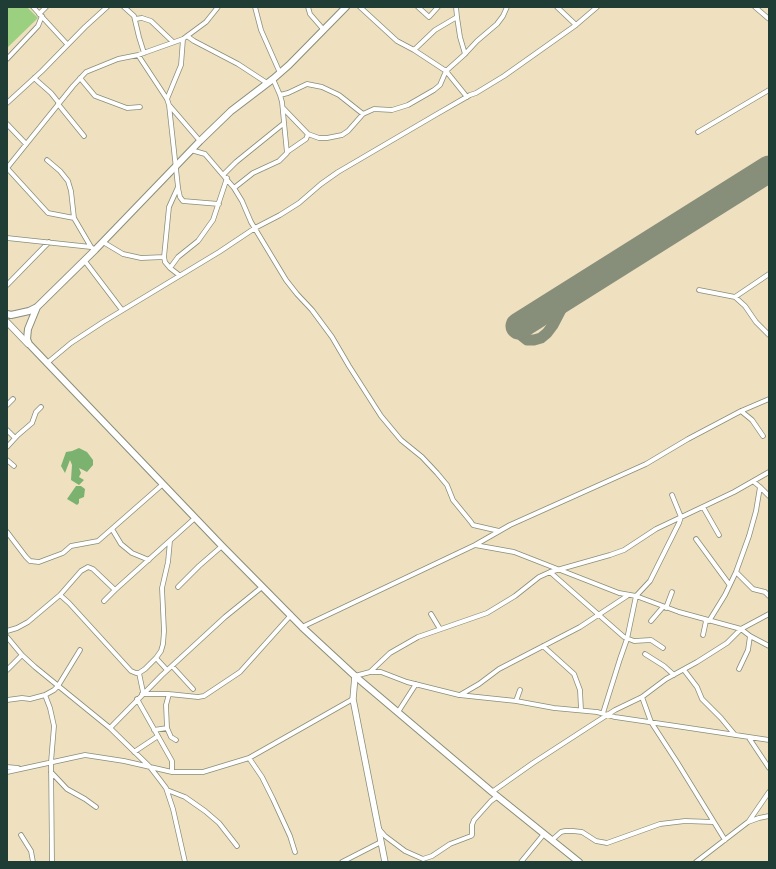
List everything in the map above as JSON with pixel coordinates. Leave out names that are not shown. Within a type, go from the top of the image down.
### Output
[{"type":"main road","points":[[7,314],[11,315],[29,311],[37,307],[93,249],[103,242],[200,141],[231,111],[280,73],[346,7]]},
{"type":"main road","points":[[37,307],[28,329],[27,339],[29,344],[262,587],[302,627],[356,676],[492,792],[579,862]]},
{"type":"street","points":[[34,7],[67,44]]},
{"type":"street","points":[[7,59],[38,26],[40,15],[46,7]]},
{"type":"street","points":[[7,103],[107,7]]},
{"type":"street","points":[[124,7],[133,14],[144,52]]},
{"type":"street","points":[[74,218],[48,213],[7,168],[58,104],[86,72],[185,38],[206,22],[218,7]]},
{"type":"street","points":[[255,7],[261,30],[280,73]]},
{"type":"street","points":[[308,7],[310,14],[323,29]]},
{"type":"street","points":[[360,7],[397,41],[414,50],[446,71],[467,97]]},
{"type":"street","points":[[418,7],[429,17],[438,7]]},
{"type":"street","points":[[456,7],[456,17],[465,54]]},
{"type":"street","points":[[283,108],[308,134],[319,138],[330,138],[342,135],[348,131],[363,114],[376,108],[392,110],[413,103],[440,85],[446,71],[497,24],[504,16],[507,7]]},
{"type":"street","points":[[557,7],[576,25]]},
{"type":"street","points":[[46,363],[90,330],[219,252],[255,228],[299,203],[338,172],[504,76],[576,25],[597,7]]},
{"type":"street","points":[[755,7],[769,19]]},
{"type":"street","points":[[414,50],[424,38],[456,17]]},
{"type":"street","points":[[135,19],[142,18],[151,21],[173,42]]},
{"type":"street","points":[[185,38],[238,64],[267,83]]},
{"type":"street","points":[[167,99],[180,65],[185,38]]},
{"type":"street","points":[[138,55],[167,99],[169,105],[180,198],[182,200],[219,204]]},
{"type":"street","points":[[34,78],[58,104],[84,136]]},
{"type":"street","points":[[80,78],[95,96],[127,108],[140,107]]},
{"type":"street","points":[[273,79],[280,95],[283,108],[287,152]]},
{"type":"street","points":[[280,95],[307,84],[322,87],[339,95],[363,114]]},
{"type":"street","points":[[698,132],[769,90]]},
{"type":"street","points":[[169,105],[200,141]]},
{"type":"street","points":[[7,124],[26,144]]},
{"type":"street","points":[[224,174],[242,157],[284,124]]},
{"type":"street","points":[[234,188],[253,173],[279,161],[287,152],[303,141],[308,134]]},
{"type":"street","points":[[191,150],[205,154],[227,178],[291,287],[312,310],[332,337],[381,416],[401,440],[422,456],[440,476],[447,485],[453,500],[473,525],[499,531]]},
{"type":"street","points":[[47,160],[60,171],[68,181],[71,191],[74,218],[93,249]]},
{"type":"street","points":[[170,268],[178,257],[192,247],[202,237],[213,220],[227,178]]},
{"type":"street","points":[[178,187],[170,207],[164,258],[165,262],[170,268],[179,275]]},
{"type":"street","points":[[7,238],[49,242],[93,249]]},
{"type":"street","points":[[7,285],[49,242]]},
{"type":"street","points":[[103,242],[123,254],[141,258],[164,258]]},
{"type":"street","points":[[84,260],[122,310]]},
{"type":"street","points":[[735,297],[769,274]]},
{"type":"street","points":[[699,290],[735,297],[745,306],[756,322],[769,335]]},
{"type":"street","points":[[7,322],[29,344]]},
{"type":"street","points":[[7,405],[13,399]]},
{"type":"street","points":[[302,627],[475,545],[499,531],[646,464],[688,439],[769,399]]},
{"type":"street","points":[[7,448],[14,438],[32,423],[36,412],[41,407]]},
{"type":"street","points":[[742,411],[752,420],[763,436]]},
{"type":"street","points":[[7,430],[14,438]]},
{"type":"street","points":[[7,460],[14,466]]},
{"type":"street","points":[[370,672],[390,653],[418,637],[480,616],[493,610],[515,596],[539,577],[550,572],[617,552],[656,529],[754,482],[769,472]]},
{"type":"street","points":[[754,482],[769,496]]},
{"type":"street","points":[[7,532],[30,561],[39,562],[63,553],[71,546],[98,541],[163,484]]},
{"type":"street","points":[[703,635],[708,621],[736,572],[753,525],[760,487]]},
{"type":"street","points":[[604,713],[627,639],[636,596],[650,581],[681,517],[672,495]]},
{"type":"street","points":[[703,507],[719,535]]},
{"type":"street","points":[[104,601],[195,518]]},
{"type":"street","points":[[112,529],[121,544],[132,553],[149,560]]},
{"type":"street","points":[[696,539],[729,584]]},
{"type":"street","points":[[139,673],[156,658],[161,651],[163,644],[164,631],[162,588],[168,562],[170,541]]},
{"type":"street","points":[[475,545],[514,552],[556,570],[627,596],[636,596],[665,608],[741,629],[768,646]]},
{"type":"street","points":[[178,588],[199,566],[222,546]]},
{"type":"street","points":[[7,631],[28,622],[60,595],[81,571],[88,567],[93,568],[116,590]]},
{"type":"street","points":[[550,572],[627,639],[634,641],[651,640],[663,648]]},
{"type":"street","points":[[736,572],[753,589],[765,592],[769,596]]},
{"type":"street","points":[[110,728],[142,693],[225,617],[262,587]]},
{"type":"street","points":[[651,621],[665,608],[672,592]]},
{"type":"street","points":[[60,595],[131,671],[139,673]]},
{"type":"street","points":[[459,695],[479,684],[499,669],[580,627],[627,596]]},
{"type":"street","points":[[431,614],[440,629]]},
{"type":"street","points":[[492,792],[532,763],[609,714],[642,697],[727,642],[741,629],[769,614]]},
{"type":"street","points":[[142,693],[198,697],[204,696],[244,669],[291,615]]},
{"type":"street","points":[[739,669],[748,650],[750,636]]},
{"type":"street","points":[[7,638],[22,655],[110,728],[150,767],[167,790],[173,809],[185,862]]},
{"type":"street","points":[[543,646],[574,674],[580,690],[581,710]]},
{"type":"street","points":[[7,700],[22,698],[30,699],[45,695],[58,686],[80,650]]},
{"type":"street","points":[[646,654],[674,675]]},
{"type":"street","points":[[7,670],[22,655]]},
{"type":"street","points":[[156,658],[167,670]]},
{"type":"street","points":[[172,666],[193,689]]},
{"type":"street","points":[[684,670],[697,687],[702,699],[735,736]]},
{"type":"street","points":[[385,862],[354,699],[356,676],[370,672],[381,672],[416,684],[459,695],[604,713],[615,717],[769,740]]},
{"type":"street","points":[[139,673],[142,693]]},
{"type":"street","points":[[398,712],[416,684]]},
{"type":"street","points":[[516,701],[520,690]]},
{"type":"street","points":[[169,694],[166,705],[167,728],[171,737],[176,740]]},
{"type":"street","points":[[45,695],[54,726],[51,762],[52,862]]},
{"type":"street","points":[[642,697],[651,722],[725,840]]},
{"type":"street","points":[[137,699],[172,761],[172,772]]},
{"type":"street","points":[[7,772],[85,755],[172,772],[206,771],[248,758],[354,699]]},
{"type":"street","points":[[154,730],[167,728]]},
{"type":"street","points":[[134,752],[158,736]]},
{"type":"street","points":[[749,738],[769,768]]},
{"type":"street","points":[[248,758],[262,777],[290,836],[295,852]]},
{"type":"street","points":[[7,767],[23,768]]},
{"type":"street","points":[[51,772],[67,789],[96,807]]},
{"type":"street","points":[[167,790],[185,797],[205,811],[219,824],[237,846]]},
{"type":"street","points":[[696,862],[748,822],[769,792]]},
{"type":"street","points":[[379,829],[385,836],[405,851],[424,859],[432,856],[450,844],[471,836],[474,820],[491,801],[498,796]]},
{"type":"street","points":[[748,822],[769,816]]},
{"type":"street","points":[[552,840],[565,830],[582,832],[596,841],[607,843],[660,824],[685,821],[713,822]]},
{"type":"street","points":[[521,862],[544,834]]},
{"type":"street","points":[[22,835],[31,851],[33,862]]},
{"type":"street","points":[[342,862],[381,842]]},
{"type":"green space","points":[[7,7],[27,7],[38,18],[7,48]]},
{"type":"green space","points":[[79,448],[87,452],[93,460],[93,465],[87,472],[79,468],[81,473],[79,477],[84,480],[79,485],[71,480],[72,465],[70,460],[65,473],[61,466],[66,452]]},
{"type":"green space","points":[[76,486],[81,486],[85,489],[84,497],[79,499],[79,503],[77,505],[67,499]]},
{"type":"taxiway","points":[[519,326],[519,332],[527,340],[541,338],[553,325],[564,304],[574,291]]},
{"type":"runway","points":[[519,326],[769,169]]}]
